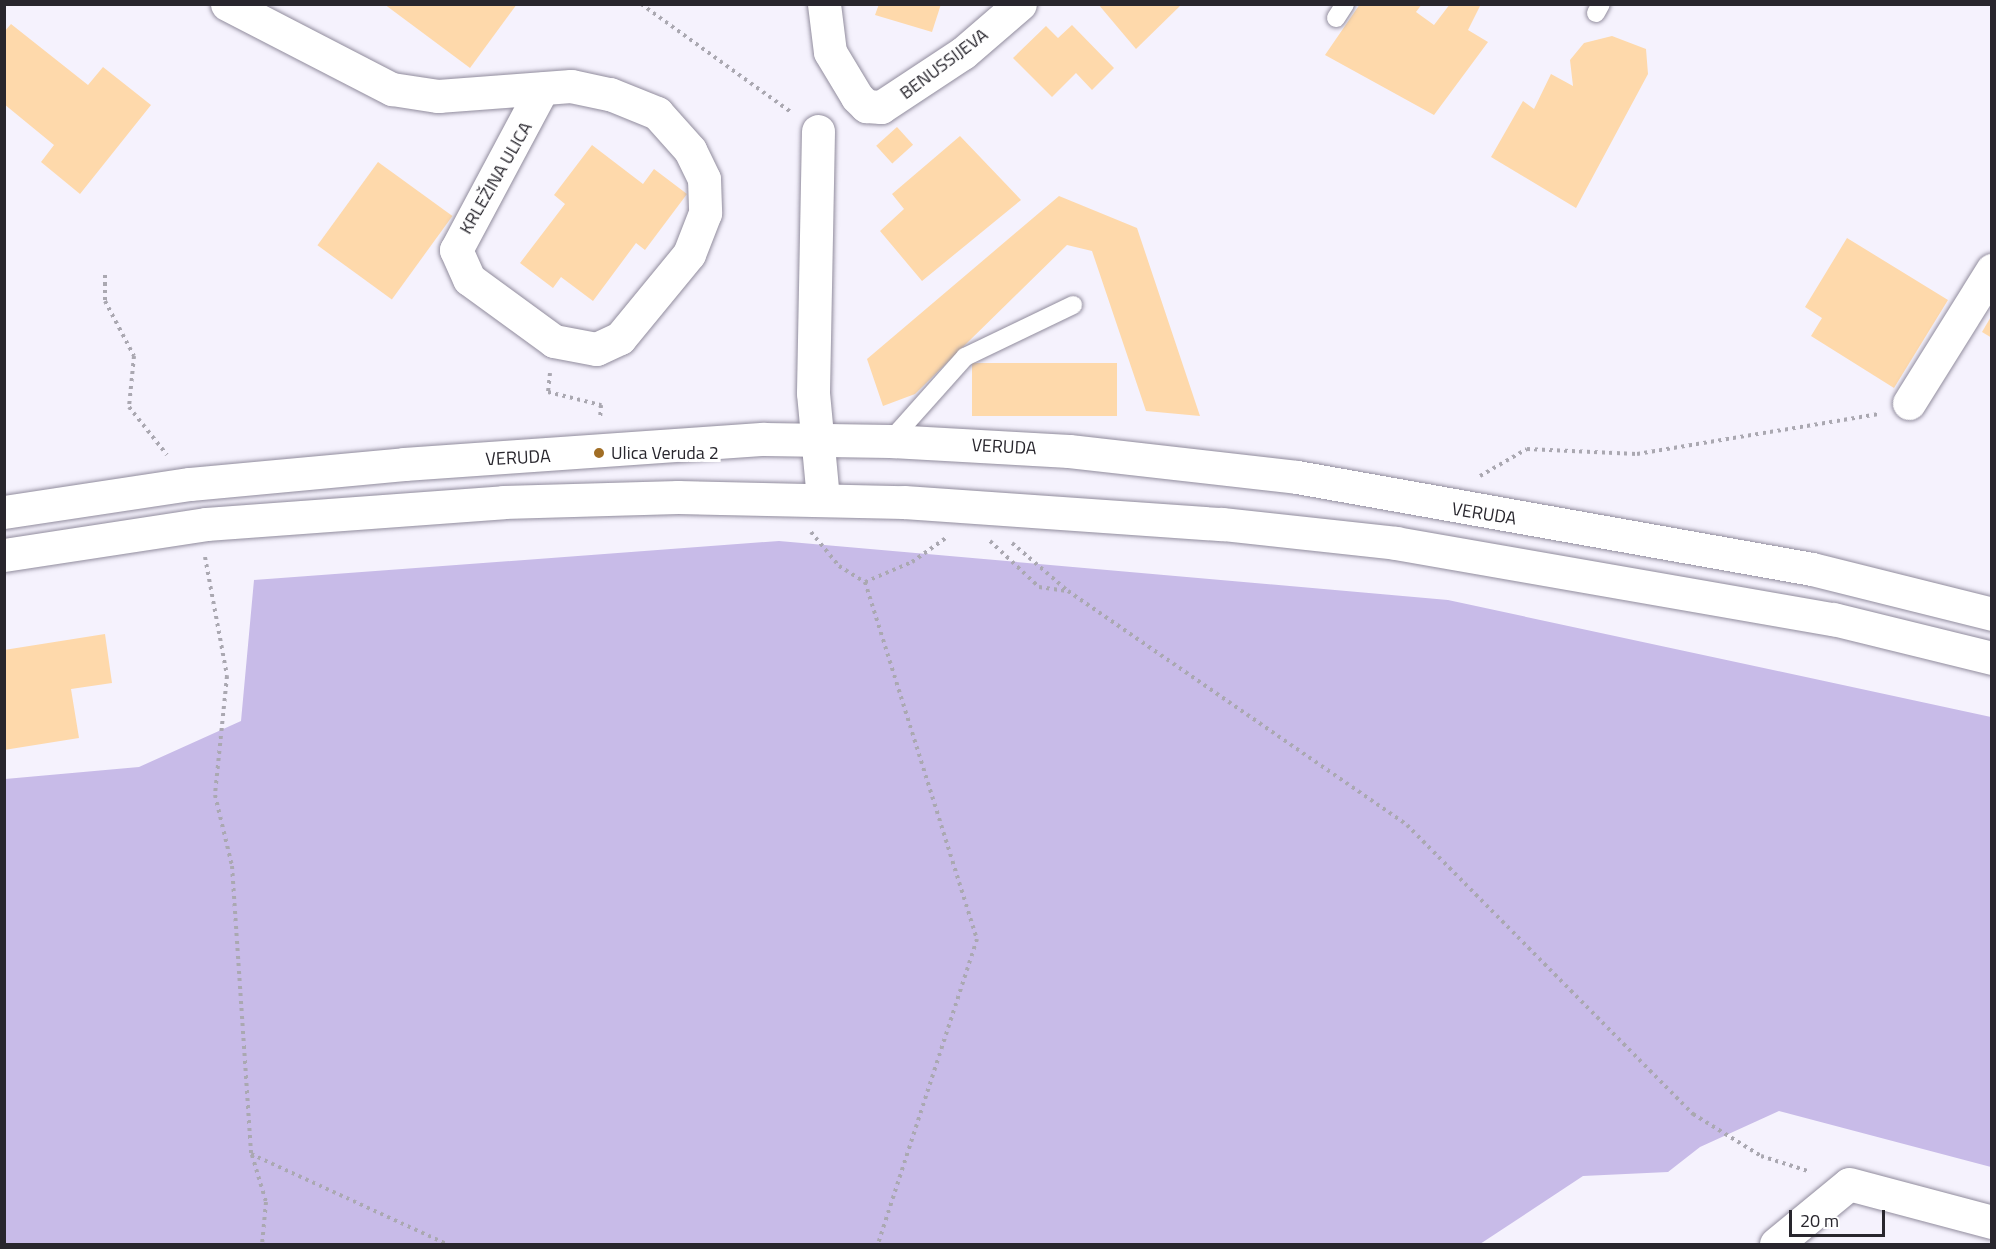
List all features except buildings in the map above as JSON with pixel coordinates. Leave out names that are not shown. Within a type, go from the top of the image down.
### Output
[{"type":"main road","name":"KRLEŽINA ULICA","points":[[227,4],[392,89],[438,96],[571,86],[610,94],[657,113],[690,150],[704,179],[705,213],[689,254],[620,338],[596,349],[554,341],[470,279],[456,250],[542,89]]},
{"type":"main road","name":"BENUSSIJEVA","points":[[824,4],[830,52],[857,97],[867,106],[880,107],[963,53],[1020,4]]},
{"type":"main road","points":[[812,499],[818,440],[813,393],[818,131]]},
{"type":"main road","points":[[1909,403],[1992,270]]},
{"type":"main road","name":"VERUDA","points":[[4,512],[190,484],[599,453],[818,440],[890,441],[1070,451],[1297,477],[1430,505],[1812,569],[1992,614]]},
{"type":"main road","points":[[4,555],[206,524],[503,502],[812,499],[978,514],[1396,543],[1833,619],[1992,658]]},
{"type":"main road","points":[[1776,1245],[1849,1184],[1992,1222]]},
{"type":"lane","points":[[890,441],[964,357],[1073,305]]},
{"type":"path","points":[[641,4],[818,131]]},
{"type":"path","points":[[105,275],[105,301],[134,356],[129,407],[190,484]]},
{"type":"path","points":[[554,341],[548,392],[601,405],[599,453]]},
{"type":"path","points":[[1430,505],[1527,449],[1637,454],[1862,420],[1909,403]]},
{"type":"path","points":[[812,499],[811,533],[839,566],[865,582],[977,939],[878,1245]]},
{"type":"path","points":[[865,582],[944,541],[978,514]]},
{"type":"path","points":[[978,514],[1068,591],[1407,825],[1693,1114],[1761,1156],[1849,1184]]},
{"type":"path","points":[[978,514],[991,546],[1039,587],[1068,591]]},
{"type":"path","points":[[206,524],[203,549],[228,676],[215,795],[232,866],[251,1154],[266,1202],[262,1245]]},
{"type":"path","points":[[251,1154],[447,1245]]},
{"type":"shaded area","points":[[779,541],[1448,600],[1991,717],[1991,1167],[1779,1111],[1700,1147],[1668,1172],[1583,1176],[1480,1244],[5,1244],[5,779],[139,767],[241,721],[254,580]]},
{"type":"place","name":"Ulica Veruda 2","points":[[599,453]]}]
